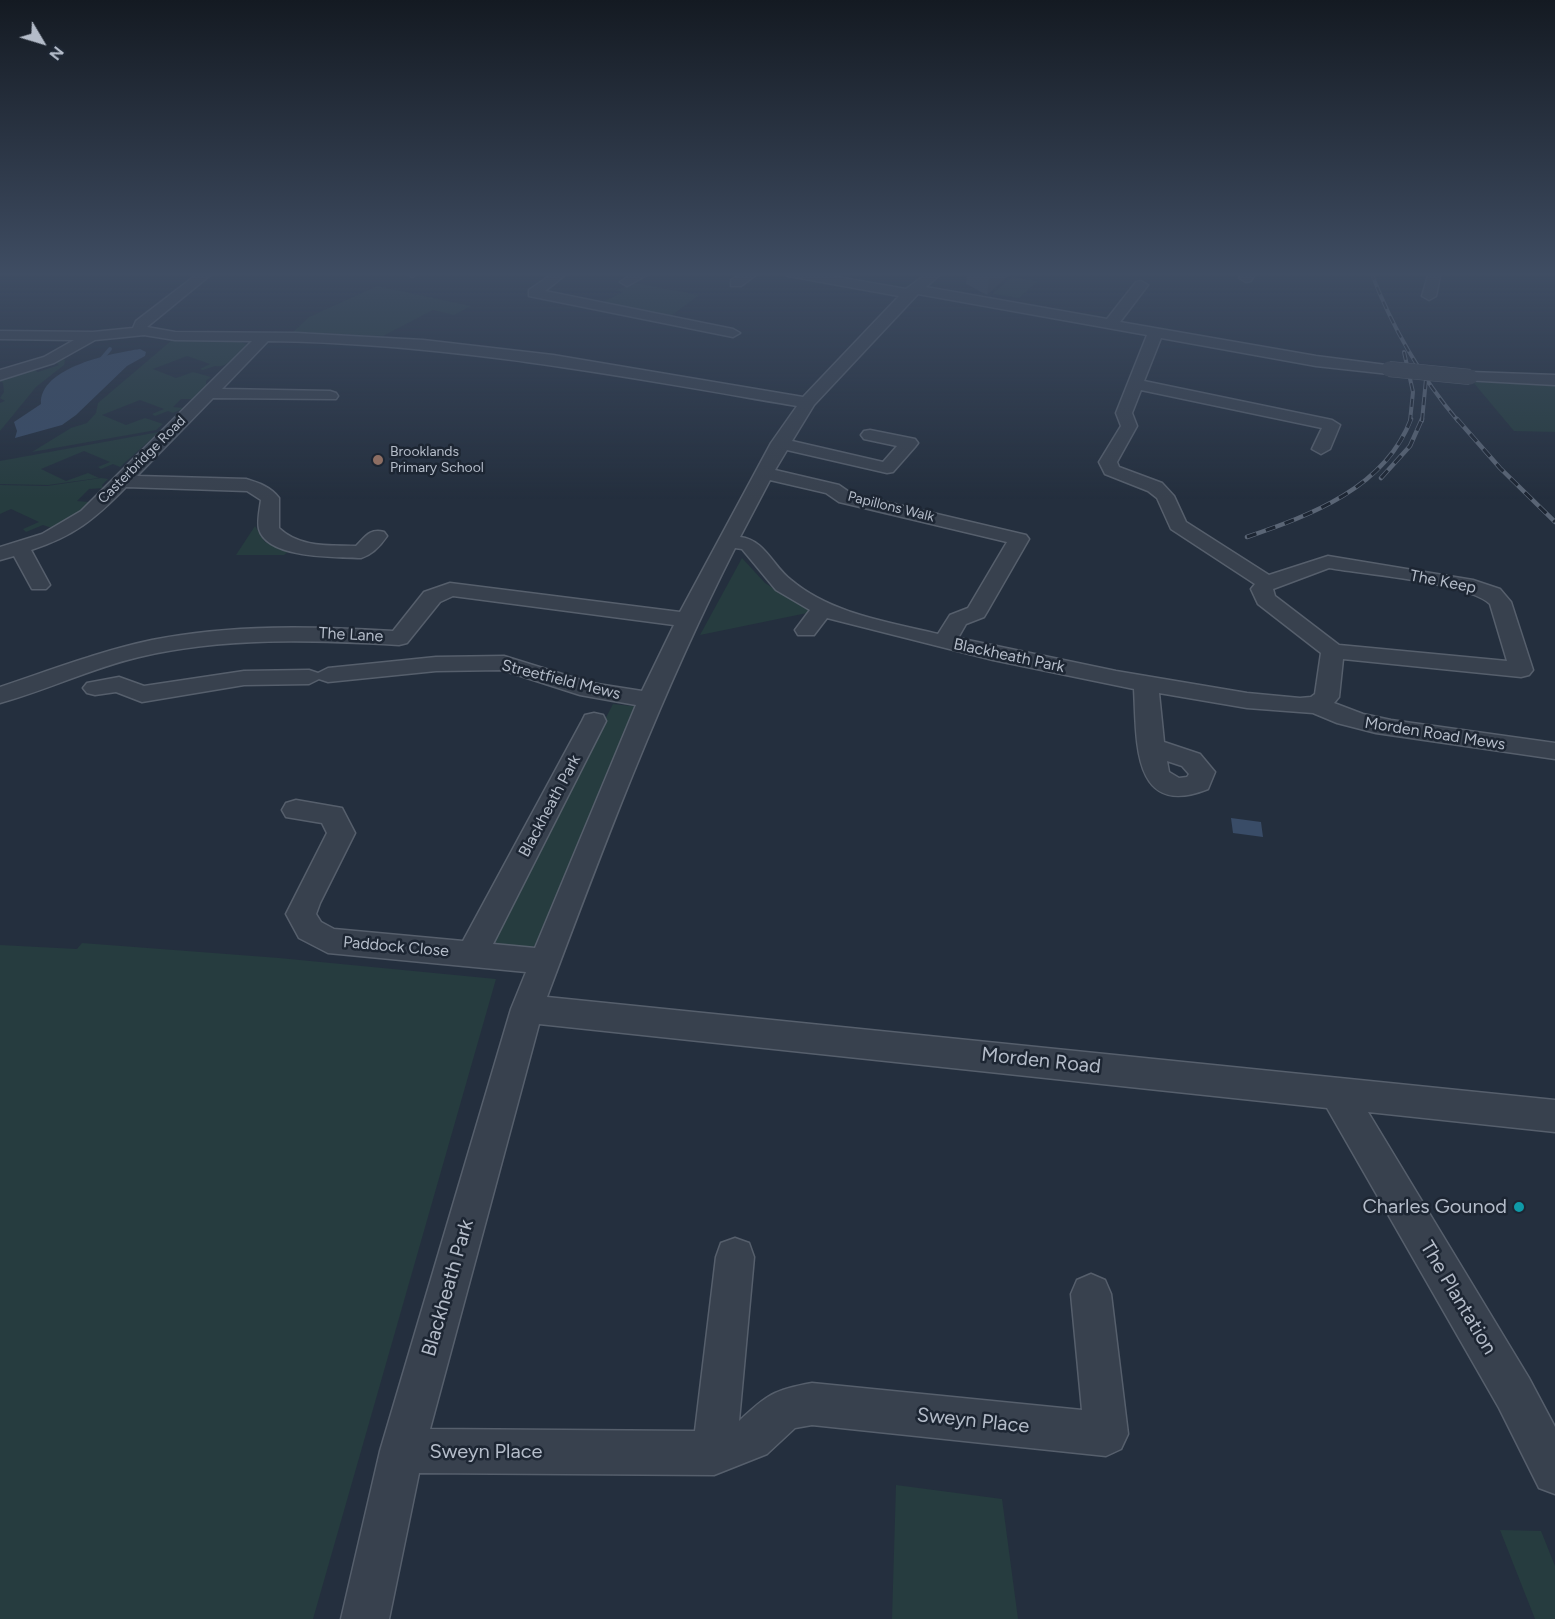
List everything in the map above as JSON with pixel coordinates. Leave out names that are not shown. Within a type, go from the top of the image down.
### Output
[{"type":"street","points":[[8,348],[49,360]]},
{"type":"street","points":[[0,375],[49,360],[72,348]]},
{"type":"street","name":"Casterbridge Road","points":[[39,585],[10,552],[72,527],[88,515],[254,348]]},
{"type":"street","points":[[453,348],[483,350],[807,403]]},
{"type":"street","name":"Blackheath Park","points":[[365,1619],[402,1451],[527,1009],[543,961],[650,700],[687,620],[780,443],[807,403],[859,348]]},
{"type":"street","points":[[1150,348],[1124,412],[1129,426],[1108,462],[1111,470],[1155,487],[1165,496],[1178,525],[1267,583],[1262,589],[1266,599],[1333,651],[1328,697],[1317,705]]},
{"type":"street","points":[[1242,348],[1316,361],[1389,369],[1555,380]]},
{"type":"street","points":[[1135,384],[1332,425],[1321,449]]},
{"type":"street","points":[[209,393],[330,396]]},
{"type":"street","points":[[780,443],[887,468],[909,443],[870,435]]},
{"type":"street","name":"Papillons Walk","points":[[764,473],[832,489],[846,498],[1019,539],[976,612],[957,620],[944,642]]},
{"type":"street","points":[[121,481],[238,483],[254,487],[270,498],[268,529],[274,536],[286,543],[303,548],[360,552],[376,536]]},
{"type":"street","name":"Blackheath Park","points":[[728,541],[749,544],[777,580],[799,596],[823,608],[862,622],[944,642],[1146,684],[1222,697],[1300,706],[1317,705]]},
{"type":"street","name":"The Keep","points":[[1267,583],[1328,561],[1479,587],[1492,594],[1500,602],[1521,670],[1333,651]]},
{"type":"street","name":"The Lane","points":[[0,695],[136,651],[193,639],[317,633],[399,638],[432,597],[450,589],[687,620]]},
{"type":"street","points":[[806,630],[823,608]]},
{"type":"street","name":"Streetfield Mews","points":[[95,688],[119,684],[142,694],[244,678],[319,676],[436,664],[504,663],[588,690],[650,700]]},
{"type":"street","points":[[1146,684],[1149,734],[1154,748]]},
{"type":"street","name":"Morden Road Mews","points":[[1317,705],[1338,716],[1365,723],[1526,749],[1555,751]]},
{"type":"street","name":"Blackheath Park","points":[[472,954],[594,721]]},
{"type":"street","name":"Paddock Close","points":[[296,810],[332,815],[341,832],[334,853],[308,893],[301,914],[310,930],[328,941],[472,954]]},
{"type":"street","points":[[472,954],[543,961]]},
{"type":"street","name":"Morden Road","points":[[527,1009],[1174,1074],[1338,1094],[1555,1116]]},
{"type":"street","name":"The Plantation","points":[[1338,1094],[1514,1394],[1555,1472]]},
{"type":"street","points":[[714,1453],[735,1257]]},
{"type":"street","name":"Sweyn Place","points":[[402,1451],[714,1453],[752,1439],[784,1409],[812,1404],[1106,1434],[1091,1294]]},
{"type":"green space","points":[[163,348],[244,348],[233,360],[224,365],[203,370],[200,369],[210,364],[187,356],[153,369],[176,378],[193,372],[211,377],[206,381],[206,387],[192,399],[181,399],[173,407],[184,408],[173,413],[168,411],[155,416],[152,414],[164,409],[140,400],[102,415],[126,425],[145,418],[163,424],[156,430],[32,452],[71,428],[87,423],[96,413],[98,403]]},
{"type":"green space","points":[[65,360],[64,365],[36,387],[0,431],[0,403],[5,401],[0,398],[4,392],[3,383],[0,381],[32,369],[38,372],[59,365],[54,362]]},
{"type":"green space","points":[[1473,382],[1555,385],[1555,432],[1514,431]]},
{"type":"green space","points":[[159,432],[120,467],[113,464],[101,469],[98,467],[110,462],[84,451],[41,469],[66,481],[88,473],[99,478],[48,485],[0,484],[0,461]]},
{"type":"green space","points":[[108,479],[102,485],[103,488],[89,489],[77,501],[89,502],[78,513],[52,528],[43,525],[26,532],[23,529],[39,522],[11,509],[0,514],[0,485],[47,486]]},
{"type":"green space","points":[[255,526],[265,542],[288,552],[284,555],[236,555]]},
{"type":"green space","points":[[742,558],[765,583],[812,612],[700,635]]},
{"type":"green space","points":[[613,704],[641,707],[539,941],[530,950],[488,947]]},
{"type":"green space","points":[[82,943],[279,958],[496,979],[313,1619],[0,1619],[0,945],[77,949]]},
{"type":"green space","points":[[896,1485],[1002,1499],[1018,1619],[892,1619]]},
{"type":"green space","points":[[1500,1530],[1541,1531],[1555,1566],[1555,1619],[1535,1619]]},
{"type":"water","points":[[140,349],[146,352],[145,356],[127,366],[76,415],[62,425],[15,438],[17,431],[14,422],[41,404],[44,391],[52,380],[64,371],[96,358]]},
{"type":"water","points":[[1231,818],[1261,822],[1263,837],[1233,833]]},
{"type":"waterway","points":[[99,362],[110,349]]},
{"type":"railway","points":[[1407,348],[1419,369],[1458,421]]},
{"type":"railway","points":[[1404,352],[1413,392],[1410,421]]},
{"type":"railway","points":[[1422,421],[1426,379]]},
{"type":"railway","points":[[1381,478],[1410,446],[1422,419]]},
{"type":"railway","points":[[1457,419],[1500,468],[1555,522]]},
{"type":"railway","points":[[1247,537],[1320,508],[1365,481],[1399,443],[1410,421]]},
{"type":"place","name":"Brooklands Primary School","points":[[378,460]]},
{"type":"place","name":"Charles Gounod","points":[[1519,1207]]}]
